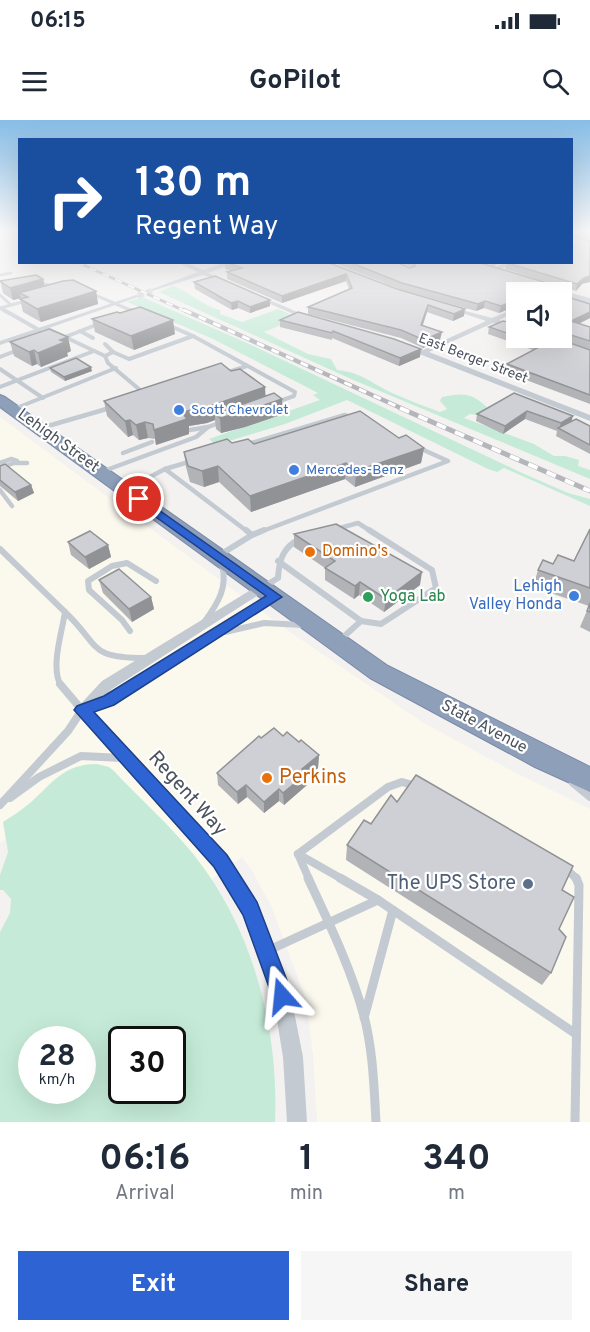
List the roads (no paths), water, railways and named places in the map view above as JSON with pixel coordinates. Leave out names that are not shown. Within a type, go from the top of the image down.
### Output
[{"type":"highway","name":"Lehigh Street","points":[[6,406],[40,428],[379,672]]},
{"type":"highway","name":"State Avenue","points":[[379,672],[545,759],[590,780]]},
{"type":"main road","points":[[572,296],[590,301]]},
{"type":"street","points":[[154,290],[184,280]]},
{"type":"street","points":[[219,280],[232,285]]},
{"type":"street","points":[[251,294],[315,320]]},
{"type":"street","points":[[0,344],[138,296]]},
{"type":"street","points":[[443,305],[506,325]]},
{"type":"street","points":[[424,352],[506,314]]},
{"type":"street","name":"East Berger Street","points":[[397,342],[590,418]]},
{"type":"street","points":[[82,710],[106,685],[199,628],[268,592]]},
{"type":"street","points":[[82,710],[109,700],[216,635],[268,592]]},
{"type":"street","name":"Regent Way","points":[[82,710],[220,861],[251,909],[282,996],[293,1057],[297,1122]]},
{"type":"lane","points":[[31,283],[49,283],[65,290],[54,293]]},
{"type":"lane","points":[[86,291],[140,314],[131,317]]},
{"type":"lane","points":[[0,295],[11,305]]},
{"type":"lane","points":[[0,308],[33,299]]},
{"type":"lane","points":[[0,308],[105,356],[108,363],[148,397]]},
{"type":"lane","points":[[51,338],[105,322]]},
{"type":"lane","points":[[160,322],[193,336],[295,392],[294,396],[268,406]]},
{"type":"lane","points":[[80,331],[93,338]]},
{"type":"lane","points":[[105,344],[113,352],[129,359],[193,336]]},
{"type":"lane","points":[[0,357],[21,349]]},
{"type":"lane","points":[[0,387],[94,351]]},
{"type":"lane","points":[[105,356],[113,352]]},
{"type":"lane","points":[[66,353],[76,358]]},
{"type":"lane","points":[[220,374],[247,366]]},
{"type":"lane","points":[[6,406],[43,398],[116,368]]},
{"type":"lane","points":[[0,369],[43,398]]},
{"type":"lane","points":[[138,400],[154,395]]},
{"type":"lane","points":[[40,428],[118,405]]},
{"type":"lane","points":[[244,446],[345,415],[355,419]]},
{"type":"lane","points":[[190,430],[228,420]]},
{"type":"lane","points":[[101,472],[196,437],[208,427]]},
{"type":"lane","points":[[123,453],[152,442]]},
{"type":"lane","points":[[199,628],[218,602],[225,586],[224,572],[218,555],[252,535],[448,461],[416,447]]},
{"type":"lane","points":[[0,463],[11,459],[27,464],[14,463],[0,468]]},
{"type":"lane","points":[[126,490],[165,469],[198,459]]},
{"type":"lane","points":[[165,469],[252,535]]},
{"type":"lane","points":[[0,490],[12,506]]},
{"type":"lane","points":[[278,561],[361,621],[381,624],[436,588],[432,570],[358,523],[329,531]]},
{"type":"lane","points":[[268,592],[278,578],[278,561],[292,541],[310,536]]},
{"type":"lane","points":[[0,549],[76,622],[86,640],[98,651],[109,656],[150,658]]},
{"type":"lane","points":[[130,631],[122,620],[89,590],[88,581],[112,566],[127,563],[156,581]]},
{"type":"lane","points":[[0,805],[68,731],[82,710],[59,683],[57,661],[65,612]]},
{"type":"lane","points":[[337,642],[361,621]]},
{"type":"lane","points":[[216,635],[250,625],[274,622],[318,628]]},
{"type":"lane","points":[[0,805],[39,777],[81,756],[127,759]]},
{"type":"lane","points":[[545,759],[590,796]]},
{"type":"lane","points":[[298,854],[398,781],[409,782],[429,793]]},
{"type":"lane","points":[[298,854],[378,900],[576,1034]]},
{"type":"lane","points":[[298,854],[351,977],[364,1018],[376,1122]]},
{"type":"lane","points":[[552,860],[575,876],[579,885],[575,1122]]},
{"type":"lane","points":[[267,951],[378,900]]},
{"type":"lane","points":[[364,1018],[393,910]]},
{"type":"tunnel","points":[[138,296],[154,290]]},
{"type":"railway","points":[[116,280],[187,312]]},
{"type":"railway","points":[[184,310],[403,409]]},
{"type":"railway","points":[[400,408],[590,491]]},
{"type":"place","name":"Scott Chevrolet","points":[[179,410]]},
{"type":"place","name":"Mercedes-Benz","points":[[294,470]]},
{"type":"place","name":"Domino's","points":[[310,552]]},
{"type":"place","name":"Lehigh Valley Honda","points":[[574,596]]},
{"type":"place","name":"Yoga Lab","points":[[368,597]]},
{"type":"place","name":"Perkins","points":[[267,778]]},
{"type":"place","name":"The UPS Store","points":[[528,884]]}]
